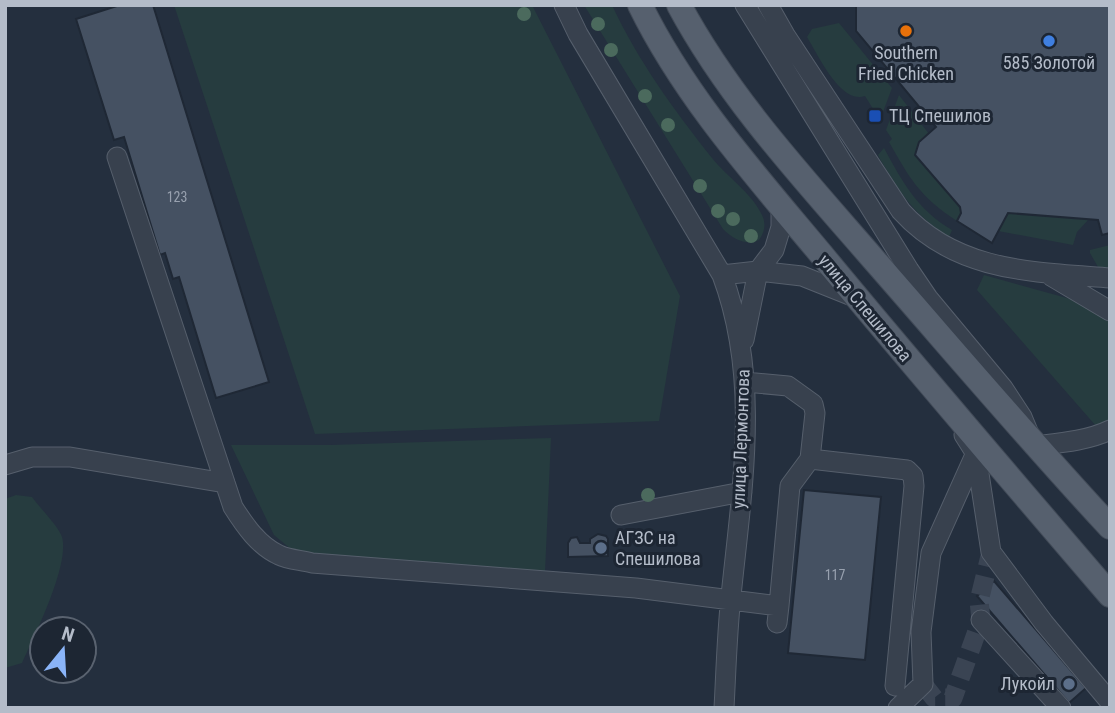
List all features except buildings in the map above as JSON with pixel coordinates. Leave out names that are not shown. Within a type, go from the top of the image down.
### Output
[{"type":"main road","name":"улица Спешилова","points":[[640,5],[681,78],[781,207],[943,402],[1110,595]]},
{"type":"main road","points":[[679,5],[718,69],[768,135],[1034,446],[1110,527]]},
{"type":"street","name":"улица Лермонтова","points":[[564,5],[578,34],[722,275],[743,348],[745,382],[742,492],[730,601],[724,708]]},
{"type":"street","points":[[745,5],[909,270],[928,298],[1003,388],[1022,417],[1034,446],[1076,440],[1110,430]]},
{"type":"street","points":[[768,5],[894,201],[912,223],[936,242],[962,256],[994,265],[1110,278]]},
{"type":"street","points":[[117,157],[233,507],[244,526],[280,555],[312,563],[636,588],[730,601],[778,615],[790,486],[810,458],[815,413],[813,404],[788,386],[745,382]]},
{"type":"street","points":[[743,348],[758,271],[774,250],[781,228],[781,207]]},
{"type":"street","points":[[722,275],[758,271],[802,276],[857,298]]},
{"type":"street","points":[[1047,273],[1110,311]]},
{"type":"street","points":[[943,402],[976,454],[991,552],[1044,623],[1110,702]]},
{"type":"street","points":[[898,708],[922,684],[920,632],[931,553],[976,454]]},
{"type":"street","points":[[5,465],[32,457],[70,457],[225,483]]},
{"type":"street","points":[[810,458],[899,467],[912,476],[914,486],[895,686]]},
{"type":"street","points":[[621,515],[742,492]]},
{"type":"street","points":[[981,620],[1061,708]]},
{"type":"green space","points":[[174,5],[532,5],[680,296],[659,421],[315,434]]},
{"type":"green space","points":[[584,5],[612,5],[633,46],[671,103],[712,158],[757,207],[764,224],[759,240],[740,241],[723,229]]},
{"type":"green space","points":[[839,23],[892,88],[880,120],[865,96],[856,97],[847,93],[831,77],[807,37],[812,29]]},
{"type":"green space","points":[[899,95],[929,134],[919,143],[915,155],[960,207],[961,213],[957,221],[934,204],[917,186],[889,142],[892,139],[886,130]]},
{"type":"green space","points":[[884,148],[920,204],[952,230],[949,237],[926,220],[902,193],[878,155]]},
{"type":"green space","points":[[1008,213],[1089,219],[1077,232],[1073,245],[998,231]]},
{"type":"green space","points":[[1110,245],[1110,270],[1098,267],[1090,250]]},
{"type":"green space","points":[[984,275],[1074,300],[1110,319],[1110,424],[1096,426],[977,290]]},
{"type":"green space","points":[[551,438],[545,572],[332,556],[292,550],[274,535],[231,445],[331,445]]},
{"type":"green space","points":[[16,495],[32,497],[60,533],[63,549],[56,582],[43,615],[28,615],[28,650],[22,663],[5,668],[5,499]]},
{"type":"tunnel","points":[[923,684],[934,698],[953,698],[981,620],[979,601],[991,552]]},
{"type":"place","name":"Southern Fried Chicken","points":[[906,31]]},
{"type":"place","name":"585 Золотой","points":[[1049,41]]},
{"type":"place","name":"ТЦ Спешилов","points":[[875,116]]},
{"type":"place","name":"АГЗС на Спешилова","points":[[601,548]]},
{"type":"place","name":"Лукойл","points":[[1069,684]]}]
